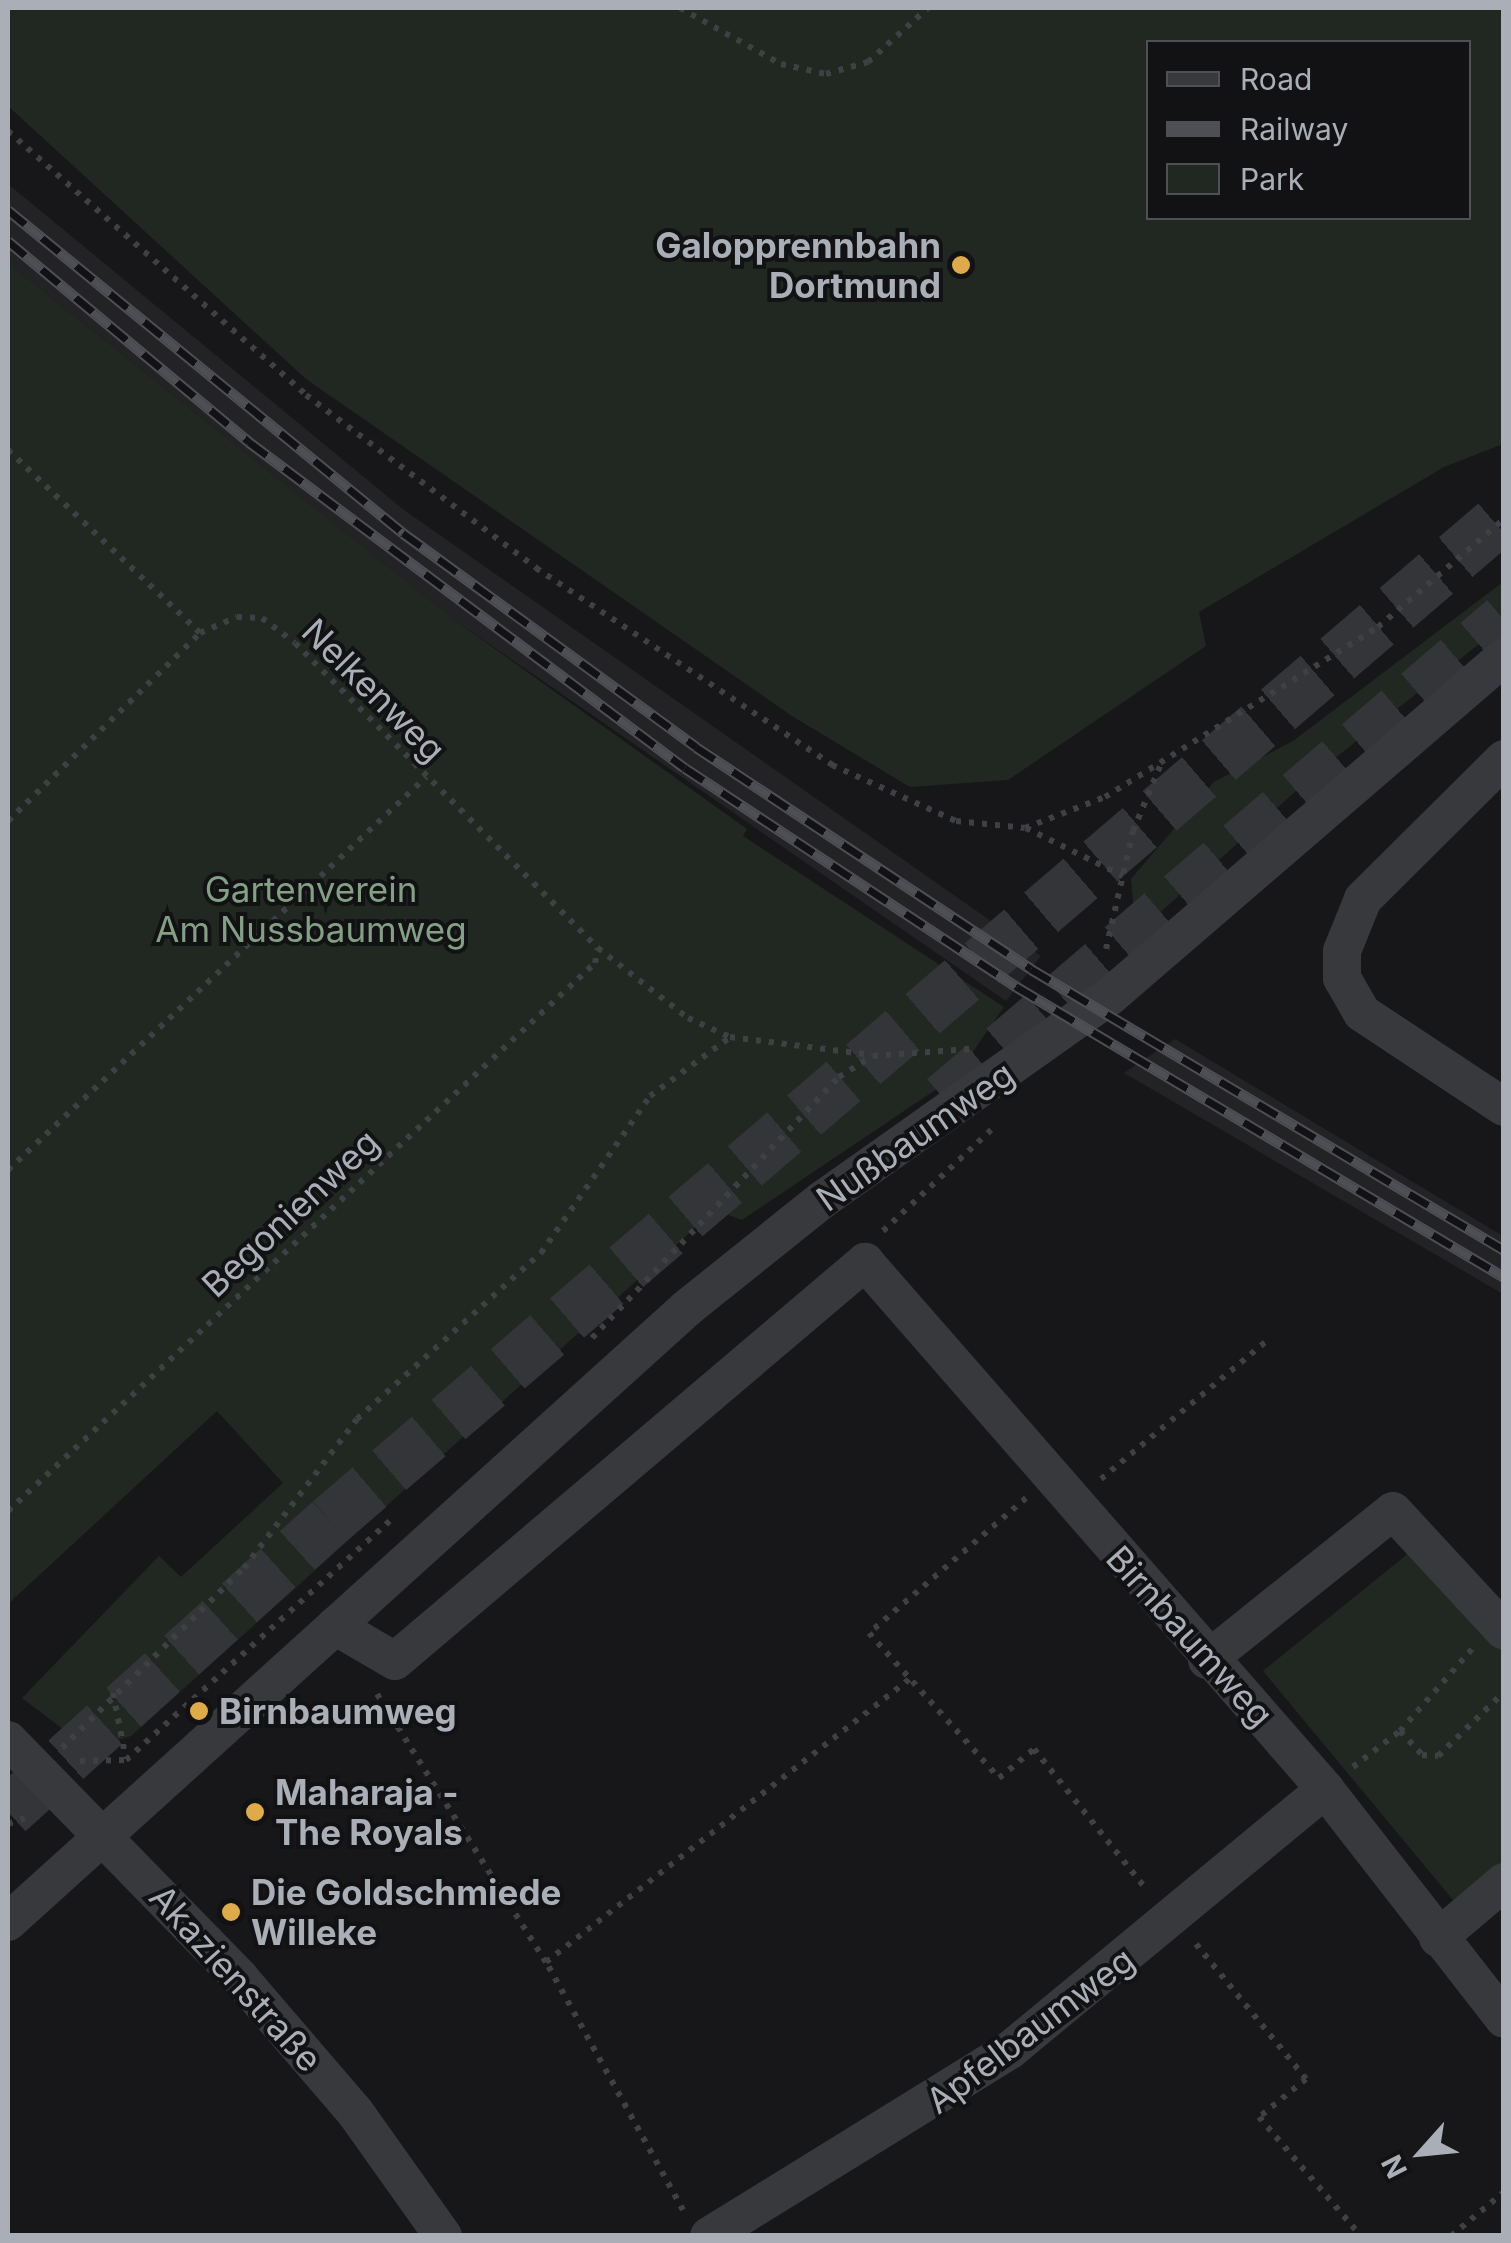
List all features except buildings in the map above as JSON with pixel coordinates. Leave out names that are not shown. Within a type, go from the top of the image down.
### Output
[{"type":"street","name":"Nußbaumweg","points":[[8,1922],[752,1252],[1109,997],[1504,657]]},
{"type":"street","points":[[1504,759],[1364,900],[1342,951],[1342,978],[1362,1012],[1504,1107]]},
{"type":"street","points":[[335,1626],[395,1661],[865,1262]]},
{"type":"street","name":"Birnbaumweg","points":[[865,1262],[1206,1660],[1324,1788],[1504,2019]]},
{"type":"street","points":[[1206,1660],[1393,1511],[1500,1627]]},
{"type":"street","name":"Akazienstraße","points":[[8,1740],[102,1835],[355,2112],[442,2236]]},
{"type":"street","name":"Apfelbaumweg","points":[[698,2226],[810,2182],[1010,2050],[1324,1788]]},
{"type":"street","points":[[1438,1938],[1504,1882]]},
{"type":"path","points":[[680,8],[781,64],[826,74],[887,50],[928,8]]},
{"type":"path","points":[[8,131],[306,395],[684,672],[896,797],[956,821],[1025,828],[1123,876]]},
{"type":"path","points":[[8,821],[200,633],[9,454]]},
{"type":"path","points":[[1025,828],[1161,765],[1378,627],[1504,519]]},
{"type":"path","name":"Nelkenweg","points":[[200,633],[236,617],[262,618],[598,948],[688,1018],[730,1037],[874,1056]]},
{"type":"path","points":[[1098,961],[1117,928],[1123,876],[1161,765]]},
{"type":"path","points":[[8,1170],[426,777]]},
{"type":"path","name":"Begonienweg","points":[[8,1511],[595,963],[598,948]]},
{"type":"path","points":[[52,1759],[113,1692],[244,1568],[357,1419],[540,1254],[650,1096],[730,1037]]},
{"type":"path","points":[[588,1343],[723,1210],[815,1098],[874,1056],[987,1043]]},
{"type":"path","points":[[865,1262],[907,1206],[1007,1115]]},
{"type":"path","points":[[1153,1898],[1034,1749],[999,1778],[869,1633],[1061,1490],[1114,1465],[1269,1339]]},
{"type":"path","points":[[59,1750],[100,1765],[126,1760],[404,1508]]},
{"type":"path","points":[[1324,1788],[1400,1731],[1500,1627]]},
{"type":"path","points":[[546,1962],[910,1680]]},
{"type":"path","points":[[376,1686],[380,1708],[484,1854],[698,2226]]},
{"type":"path","points":[[113,1692],[126,1760]]},
{"type":"path","points":[[1400,1731],[1422,1755],[1438,1756],[1504,1692]]},
{"type":"path","points":[[8,1824],[32,1815]]},
{"type":"path","points":[[1182,1928],[1306,2079],[1259,2117],[1361,2236]]},
{"type":"path","points":[[1451,2236],[1504,2192]]},
{"type":"shaded area","points":[[8,184],[404,510],[1041,956],[1006,1001],[456,621],[8,263]]},
{"type":"shaded area","points":[[1175,1039],[1503,1236],[1503,1294],[1124,1073]]},
{"type":"green space","name":"Galopprennbahn Dortmund","points":[[8,8],[1503,8],[1503,444],[1444,467],[1199,612],[1206,646],[1008,780],[910,787],[792,716],[306,379],[8,106]]},
{"type":"green space","name":"Gartenverein Am Nussbaumweg","points":[[8,263],[456,621],[747,829],[743,836],[1004,1007],[956,1076],[742,1220],[715,1210],[131,1736],[89,1749],[22,1698],[159,1556],[181,1577],[283,1483],[217,1411],[8,1604]]},
{"type":"green space","points":[[1503,582],[1503,625],[1315,774],[1136,934],[1131,879],[1214,782],[1293,741]]},
{"type":"green space","points":[[1415,1548],[1503,1651],[1503,1868],[1458,1906],[1263,1671]]},
{"type":"tunnel","points":[[8,1812],[330,1521],[1504,516]]},
{"type":"tunnel","points":[[944,1099],[1504,620]]},
{"type":"railway","points":[[8,210],[403,533],[696,747],[1031,969],[1504,1250]]},
{"type":"railway","points":[[8,241],[249,442],[685,768],[1017,987],[1504,1277]]},
{"type":"place","name":"Galopprennbahn Dortmund","points":[[961,265]]},
{"type":"place","name":"Birnbaumweg","points":[[199,1711]]},
{"type":"place","name":"Maharaja - The Royals","points":[[255,1812]]},
{"type":"place","name":"Die Goldschmiede Willeke","points":[[231,1912]]}]
